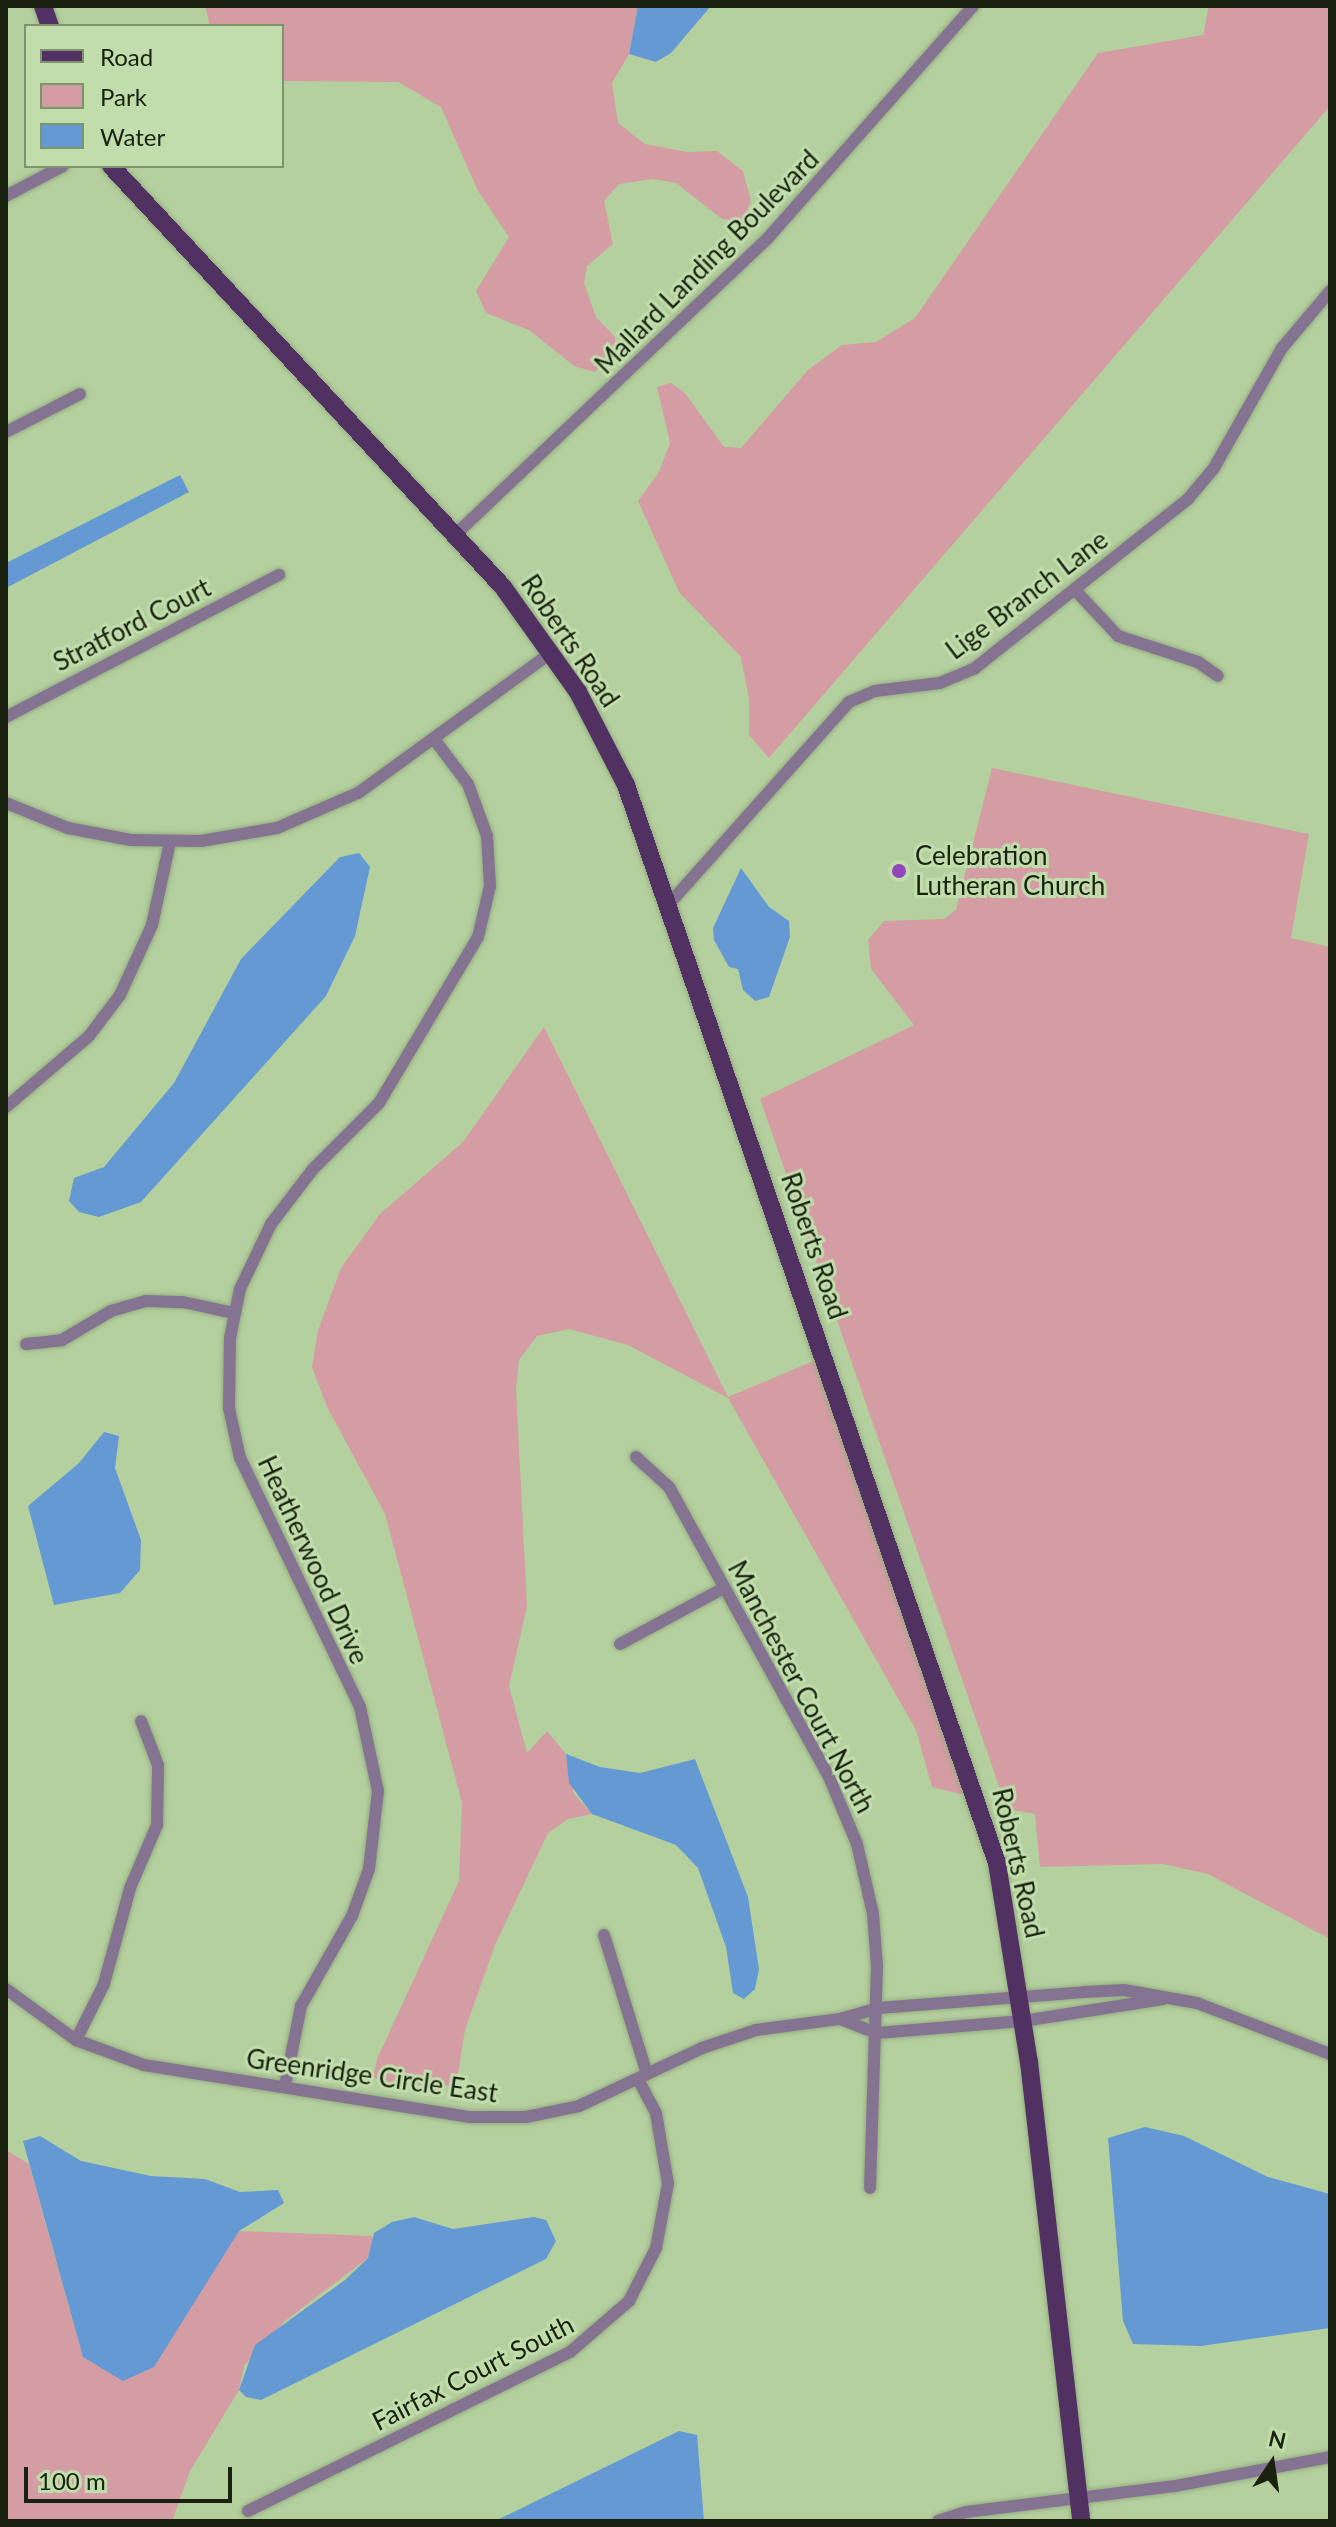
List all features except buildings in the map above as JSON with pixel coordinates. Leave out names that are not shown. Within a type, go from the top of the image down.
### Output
[{"type":"main road","name":"Roberts Road","points":[[113,168],[455,535],[552,652],[626,785],[964,1758],[997,1863],[1023,2021],[1081,2521]]},
{"type":"street","name":"Mallard Landing Boulevard","points":[[455,535],[767,239],[973,6]]},
{"type":"street","points":[[6,196],[59,168]]},
{"type":"street","name":"Lige Branch Lane","points":[[669,904],[849,702],[875,691],[959,676],[1075,590],[1207,479],[1264,374],[1330,291]]},
{"type":"street","points":[[6,432],[80,394]]},
{"type":"street","name":"Stratford Court","points":[[6,717],[279,575]]},
{"type":"street","points":[[1075,590],[1118,636],[1198,662],[1218,676]]},
{"type":"street","points":[[6,803],[95,835],[170,842],[243,836],[294,822],[358,793],[552,652]]},
{"type":"street","name":"Heatherwood Drive","points":[[285,2086],[301,2006],[352,1916],[369,1869],[378,1791],[360,1707],[260,1508],[240,1458],[227,1376],[233,1313],[271,1224],[313,1169],[379,1103],[478,937],[490,886],[487,836],[468,784],[434,739]]},
{"type":"street","points":[[6,1107],[89,1036],[120,995],[152,925],[170,842]]},
{"type":"street","points":[[26,1344],[62,1340],[111,1311],[146,1301],[183,1302],[233,1313]]},
{"type":"street","name":"Manchester Court North","points":[[636,1457],[669,1487],[829,1777],[857,1844],[873,1914],[878,2008],[870,2188]]},
{"type":"street","points":[[620,1644],[724,1588]]},
{"type":"street","points":[[76,2040],[104,1984],[130,1888],[157,1825],[158,1765],[141,1721]]},
{"type":"street","name":"Fairfax Court South","points":[[248,2511],[570,2352],[611,2320],[647,2270],[667,2202],[661,2131],[643,2078],[604,1935]]},
{"type":"street","name":"Greenridge Circle East","points":[[6,1989],[76,2040],[144,2065],[498,2118],[579,2106],[756,2030],[840,2019],[878,2008],[1124,1990],[1171,1997],[1229,2012],[1330,2054]]},
{"type":"street","name":"Greenridge Circle East","points":[[840,2019],[877,2033],[1023,2021],[1171,1997]]},
{"type":"street","points":[[938,2521],[966,2512],[1078,2500],[1330,2457]]},
{"type":"green space","points":[[205,6],[638,6],[629,54],[612,83],[618,123],[645,144],[687,152],[717,151],[743,171],[751,201],[743,222],[722,219],[676,183],[653,179],[619,184],[604,201],[613,244],[587,266],[584,283],[596,317],[615,337],[615,351],[595,372],[574,366],[529,330],[486,313],[476,291],[509,237],[478,191],[441,107],[398,82],[284,81],[284,24],[210,24]]},
{"type":"green space","points":[[1209,6],[1330,6],[1330,106],[769,758],[749,735],[749,699],[741,657],[679,592],[638,501],[659,472],[670,443],[657,387],[671,383],[685,393],[724,447],[741,448],[808,370],[842,345],[876,342],[915,318],[1098,53],[1203,35]]},
{"type":"green space","points":[[992,768],[1309,834],[1291,938],[1330,947],[1330,1939],[1208,1874],[1163,1864],[1040,1867],[1035,1814],[1007,1809],[760,1099],[914,1025],[871,969],[868,940],[884,921],[944,919],[956,910]]},
{"type":"green space","points":[[544,1027],[728,1397],[818,1359],[969,1796],[932,1787],[916,1730],[728,1398],[628,1345],[569,1329],[537,1336],[519,1360],[516,1389],[527,1606],[509,1686],[527,1753],[547,1731],[566,1754],[574,1794],[592,1814],[568,1819],[548,1833],[495,1945],[465,2030],[456,2086],[395,2084],[373,2078],[377,2059],[459,1881],[462,1803],[385,1514],[327,1407],[312,1367],[318,1330],[341,1268],[380,1214],[463,1142]]},
{"type":"green space","points":[[6,2150],[29,2164],[83,2357],[222,2253],[239,2231],[373,2236],[368,2258],[285,2321],[244,2366],[239,2390],[190,2471],[172,2521],[6,2521]]},
{"type":"water","points":[[638,6],[711,6],[671,53],[656,62],[629,54]]},
{"type":"water","points":[[180,475],[189,492],[6,588],[6,563]]},
{"type":"water","points":[[359,853],[370,867],[355,936],[326,996],[141,1202],[99,1217],[79,1212],[69,1201],[74,1178],[104,1167],[174,1083],[241,959],[340,857]]},
{"type":"water","points":[[741,868],[769,907],[789,921],[790,937],[769,997],[755,1001],[743,990],[738,969],[729,967],[714,940],[713,928]]},
{"type":"water","points":[[104,1432],[119,1436],[115,1468],[141,1540],[140,1570],[120,1593],[54,1605],[28,1506],[79,1463]]},
{"type":"water","points":[[566,1754],[600,1767],[640,1773],[695,1759],[748,1897],[759,1969],[755,1989],[744,1999],[733,1993],[726,1947],[698,1868],[676,1845],[592,1814],[569,1783]]},
{"type":"water","points":[[1145,2127],[1184,2136],[1268,2177],[1330,2194],[1330,2328],[1201,2346],[1133,2344],[1123,2321],[1108,2138]]},
{"type":"water","points":[[40,2136],[81,2161],[151,2176],[205,2179],[240,2192],[278,2190],[284,2203],[239,2231],[154,2367],[123,2381],[83,2357],[23,2141]]},
{"type":"water","points":[[414,2217],[453,2229],[534,2217],[546,2220],[556,2241],[546,2259],[261,2400],[246,2397],[239,2390],[255,2345],[345,2280],[368,2258],[374,2233],[392,2222]]},
{"type":"water","points":[[679,2431],[697,2435],[704,2521],[495,2521]]},
{"type":"place","name":"Celebration Lutheran Church","points":[[899,871]]}]
